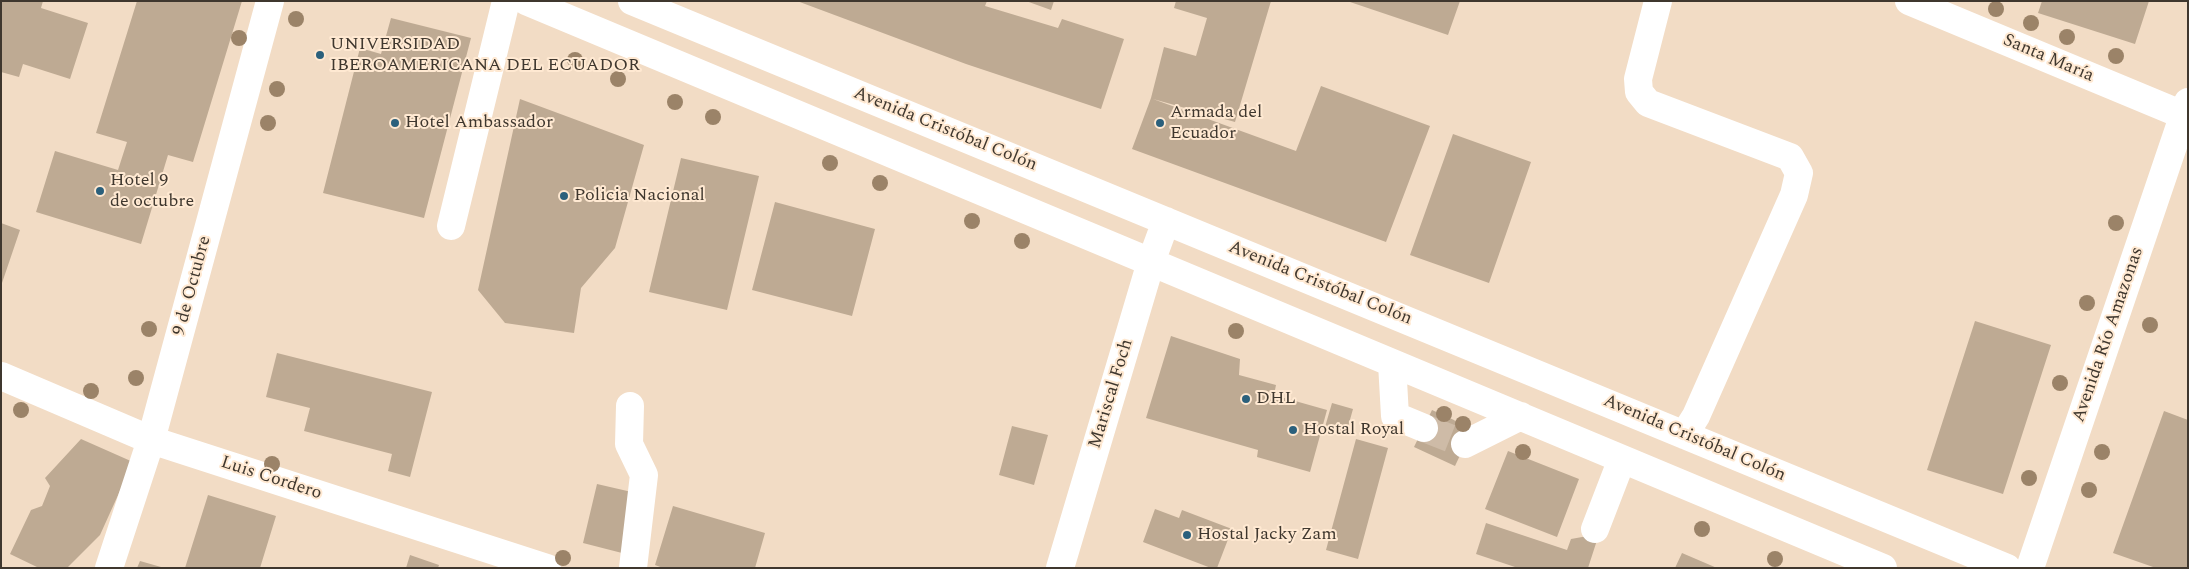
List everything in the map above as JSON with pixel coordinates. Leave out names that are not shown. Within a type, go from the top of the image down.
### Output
[{"type":"street","name":"9 de Octubre","points":[[109,568],[151,440],[270,1]]},
{"type":"street","points":[[451,226],[506,1]]},
{"type":"street","points":[[526,1],[1883,568]]},
{"type":"street","name":"Avenida Cristóbal Colón","points":[[632,1],[2007,568]]},
{"type":"street","points":[[1658,1],[1638,79],[1639,92],[1648,103],[1790,157],[1799,173],[1794,195],[1696,416],[1684,435]]},
{"type":"street","name":"Santa María","points":[[1909,1],[2186,112]]},
{"type":"street","name":"Avenida Río Amazonas","points":[[2030,568],[2186,112]]},
{"type":"street","name":"Mariscal Foch","points":[[1060,568],[1151,262],[1166,221]]},
{"type":"street","points":[[1392,363],[1395,416],[1424,428]]},
{"type":"street","name":"Luis Cordero","points":[[1,376],[151,440],[546,568]]},
{"type":"street","points":[[630,406],[629,444],[644,475],[633,568]]},
{"type":"street","points":[[1465,444],[1521,416]]},
{"type":"street","points":[[1595,529],[1622,459]]},
{"type":"building","points":[[1,1],[43,1],[41,8],[88,23],[70,79],[23,64],[19,77],[1,72]]},
{"type":"building","points":[[137,1],[242,1],[193,162],[168,155],[141,244],[36,212],[55,151],[118,170],[127,142],[96,133]]},
{"type":"building","points":[[797,1],[987,1],[985,6],[1058,28],[1062,19],[1124,39],[1101,109],[966,64]]},
{"type":"building","points":[[1026,1],[1054,1],[1051,10]]},
{"type":"building","points":[[1176,1],[1271,1],[1235,122],[1153,99],[1296,151],[1321,86],[1430,126],[1386,242],[1132,149],[1151,98],[1164,47],[1196,56],[1207,18],[1174,8]]},
{"type":"building","points":[[1347,1],[1460,1],[1448,35]]},
{"type":"building","points":[[2042,1],[2149,1],[2135,44],[2038,13]]},
{"type":"building","name":"Hotel Ambassador","points":[[391,18],[471,38],[424,218],[323,193],[360,48],[381,54]]},
{"type":"building","name":"Policia Nacional","points":[[520,99],[644,145],[615,248],[581,288],[574,333],[505,323],[478,290]]},
{"type":"building","points":[[1453,134],[1531,162],[1489,283],[1410,255]]},
{"type":"building","points":[[681,158],[759,176],[727,310],[649,292]]},
{"type":"building","points":[[775,202],[875,229],[852,316],[752,290]]},
{"type":"building","points":[[1,223],[20,230],[2,283],[1,283]]},
{"type":"building","points":[[1975,321],[2051,345],[2003,494],[1927,470]]},
{"type":"building","points":[[1171,336],[1240,359],[1239,375],[1276,385],[1274,395],[1327,410],[1310,472],[1257,457],[1258,450],[1146,418]]},
{"type":"building","points":[[277,353],[432,392],[410,477],[388,471],[392,454],[304,431],[310,408],[266,397]]},
{"type":"building","points":[[1332,403],[1353,409],[1346,434],[1325,427]]},
{"type":"building","points":[[1432,410],[1454,420],[1470,434],[1455,466],[1414,447]]},
{"type":"building","points":[[2164,411],[2188,420],[2188,568],[2156,568],[2113,553]]},
{"type":"building","points":[[1012,426],[1048,435],[1034,485],[999,475]]},
{"type":"building","points":[[81,439],[133,462],[100,535],[67,568],[39,568],[10,554],[31,510],[42,506],[50,486],[45,478]]},
{"type":"building","points":[[1356,439],[1388,448],[1358,559],[1326,550]]},
{"type":"building","points":[[1508,451],[1579,479],[1557,537],[1485,509]]},
{"type":"building","points":[[597,484],[636,493],[622,553],[583,543]]},
{"type":"building","points":[[208,495],[276,516],[260,568],[185,568]]},
{"type":"building","points":[[673,506],[765,533],[755,568],[663,568],[655,565]]},
{"type":"building","name":"Hostal Jacky Zam","points":[[1155,509],[1179,518],[1182,510],[1232,529],[1217,568],[1211,568],[1143,542]]},
{"type":"building","points":[[1486,523],[1567,550],[1571,539],[1599,534],[1588,568],[1518,568],[1476,554]]},
{"type":"building","points":[[1682,553],[1717,568],[1675,568]]},
{"type":"building","points":[[410,555],[439,565],[438,568],[406,568]]},
{"type":"building","points":[[140,561],[161,567],[161,568],[137,568]]},
{"type":"tunnel","points":[[1424,428],[1465,444]]},
{"type":"place","name":"UNIVERSIDAD IBEROAMERICANA DEL ECUADOR","points":[[320,55]]},
{"type":"place","name":"Hotel Ambassador","points":[[395,123]]},
{"type":"place","name":"Armada del Ecuador","points":[[1160,123]]},
{"type":"place","name":"Hotel 9 de octubre","points":[[100,191]]},
{"type":"place","name":"Policia Nacional","points":[[564,196]]},
{"type":"place","name":"DHL","points":[[1246,399]]},
{"type":"place","name":"Hostal Royal","points":[[1293,430]]},
{"type":"place","name":"Hostal Jacky Zam","points":[[1187,535]]}]
